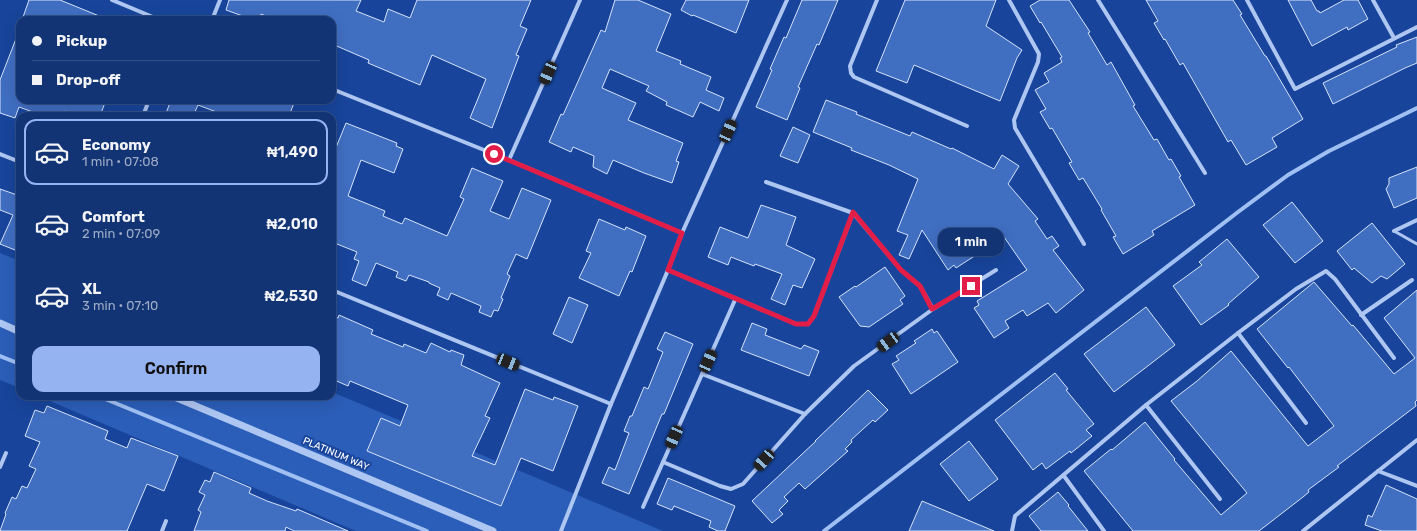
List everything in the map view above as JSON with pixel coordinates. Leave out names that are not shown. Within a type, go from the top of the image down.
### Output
[{"type":"street","points":[[112,0],[150,16]]},
{"type":"street","points":[[214,16],[220,0]]},
{"type":"street","points":[[509,160],[580,0]]},
{"type":"street","points":[[561,531],[611,404],[668,270],[682,233],[787,0]]},
{"type":"street","points":[[877,0],[850,66],[851,73],[854,77],[967,126]]},
{"type":"street","points":[[1008,0],[1039,54],[1038,62],[1014,120],[1015,128],[1084,244]]},
{"type":"street","points":[[1098,0],[1205,173]]},
{"type":"street","points":[[1247,0],[1295,89],[1417,27]]},
{"type":"street","points":[[1373,0],[1394,38]]},
{"type":"street","points":[[336,91],[509,160],[682,233]]},
{"type":"street","points":[[0,154],[16,160]]},
{"type":"street","points":[[766,182],[853,212],[901,270],[920,286],[932,309]]},
{"type":"street","points":[[668,270],[735,300],[796,324],[808,324],[814,316],[853,212]]},
{"type":"street","points":[[1394,231],[1417,220]]},
{"type":"street","points":[[663,462],[720,486],[731,489],[743,484],[805,414],[854,366],[932,309],[996,270]]},
{"type":"street","points":[[1012,531],[1016,516],[1146,406],[1296,289],[1326,271],[1335,279],[1394,358]]},
{"type":"street","points":[[1361,315],[1412,280]]},
{"type":"street","points":[[336,292],[611,404]]},
{"type":"street","points":[[643,507],[735,300]]},
{"type":"street","points":[[0,323],[16,330]]},
{"type":"street","points":[[1238,333],[1306,423]]},
{"type":"street","points":[[702,374],[805,414]]},
{"type":"street","name":"PLATINUM WAY","points":[[182,400],[493,531]]},
{"type":"street","points":[[1146,406],[1220,499]]},
{"type":"street","points":[[1303,531],[1417,440]]},
{"type":"street","points":[[0,467],[6,453]]},
{"type":"street","points":[[1378,471],[1417,486]]},
{"type":"street","points":[[1064,476],[1104,531]]},
{"type":"street","points":[[162,531],[166,521]]},
{"type":"lane","points":[[1394,231],[1417,244]]},
{"type":"shaded area","points":[[0,253],[16,259],[16,386],[0,380]]},
{"type":"shaded area","points":[[336,394],[663,531],[356,531],[47,400],[336,400]]},
{"type":"building","points":[[29,0],[60,0],[99,16],[23,16]]},
{"type":"building","points":[[229,0],[361,0],[356,11],[384,22],[388,9],[410,18],[417,0],[531,0],[520,26],[527,29],[516,55],[519,56],[492,128],[470,118],[486,79],[432,55],[420,85],[368,63],[369,60],[336,46],[336,16],[266,16],[261,14],[260,16],[243,16],[226,10]]},
{"type":"building","points":[[615,0],[638,0],[671,14],[656,51],[681,61],[680,64],[711,77],[706,90],[724,98],[719,111],[700,102],[693,117],[666,105],[667,102],[646,91],[649,86],[610,69],[602,88],[636,103],[628,120],[683,143],[676,161],[679,162],[672,183],[613,160],[607,174],[593,167],[594,156],[573,147],[571,152],[549,142],[561,114],[563,115],[601,30],[605,32]]},
{"type":"building","points":[[686,0],[749,0],[736,33],[693,15],[692,16],[681,10]]},
{"type":"building","points":[[802,0],[838,0],[819,45],[817,44],[798,87],[800,88],[787,120],[756,107],[772,70],[770,69],[784,37],[786,38]]},
{"type":"building","points":[[905,0],[996,0],[986,26],[1022,50],[1017,58],[1000,101],[914,65],[907,83],[876,71]]},
{"type":"building","points":[[1040,0],[1069,0],[1090,32],[1088,33],[1107,65],[1111,62],[1135,105],[1133,106],[1154,140],[1157,139],[1169,160],[1171,159],[1181,176],[1179,177],[1195,205],[1152,231],[1154,235],[1123,254],[1113,237],[1116,236],[1101,210],[1102,209],[1083,178],[1079,180],[1069,163],[1072,162],[1052,128],[1050,129],[1040,112],[1046,109],[1035,90],[1049,82],[1044,73],[1062,62],[1060,58],[1062,57],[1030,6]]},
{"type":"building","points":[[1146,0],[1233,0],[1242,14],[1240,15],[1303,119],[1272,138],[1277,147],[1246,165],[1231,140],[1228,142],[1183,63],[1180,65],[1165,39],[1164,40],[1154,23],[1158,21]]},
{"type":"building","points":[[1288,0],[1311,0],[1317,11],[1320,13],[1344,0],[1358,0],[1368,19],[1348,30],[1347,27],[1312,46]]},
{"type":"building","points":[[1417,37],[1417,63],[1333,104],[1323,83],[1397,47],[1396,45]]},
{"type":"building","points":[[16,39],[16,104],[104,104],[102,112],[33,112],[19,107],[15,118],[0,113],[0,80]]},
{"type":"building","points":[[826,100],[910,136],[912,132],[951,149],[952,148],[994,169],[1002,155],[1019,166],[1008,184],[1038,219],[1035,221],[1047,239],[1052,236],[1059,246],[1053,250],[1084,290],[1056,313],[1048,303],[1027,316],[1023,310],[1005,321],[1009,328],[994,338],[974,308],[979,305],[977,301],[1027,270],[1004,237],[956,268],[954,265],[948,270],[922,230],[909,259],[899,255],[908,235],[897,231],[918,179],[889,165],[851,150],[852,148],[813,132]]},
{"type":"building","points":[[170,104],[294,104],[291,112],[216,112],[198,105],[195,112],[166,112]]},
{"type":"building","points":[[346,123],[397,143],[396,146],[403,149],[394,173],[361,160],[348,196],[385,211],[383,216],[402,224],[405,218],[447,236],[464,199],[460,197],[472,168],[503,181],[490,211],[509,219],[522,188],[551,200],[527,259],[516,254],[507,274],[510,276],[501,298],[503,299],[498,311],[494,310],[491,317],[479,312],[481,306],[451,293],[448,300],[437,295],[440,288],[429,282],[409,275],[406,281],[396,277],[398,272],[376,263],[366,286],[352,280],[359,261],[354,259],[357,252],[336,244],[336,148]]},
{"type":"building","points":[[793,127],[810,135],[798,163],[780,156]]},
{"type":"building","points":[[1417,167],[1417,198],[1394,208],[1386,189],[1389,184],[1389,178]]},
{"type":"building","points":[[0,189],[16,195],[16,250],[0,244],[13,215],[0,210]]},
{"type":"building","points":[[1292,202],[1323,241],[1295,263],[1263,225]]},
{"type":"building","points":[[761,205],[796,217],[786,245],[815,259],[802,288],[793,285],[785,305],[771,299],[782,274],[755,264],[754,266],[731,257],[728,265],[708,257],[720,227],[748,238]]},
{"type":"building","points":[[599,219],[625,230],[626,227],[646,236],[632,272],[630,271],[619,296],[579,278],[591,253],[586,251]]},
{"type":"building","points":[[1372,223],[1405,264],[1387,279],[1381,276],[1372,283],[1354,268],[1352,270],[1337,251]]},
{"type":"building","points":[[1227,239],[1259,277],[1228,304],[1229,305],[1201,325],[1173,286],[1202,265],[1199,262]]},
{"type":"building","points":[[885,267],[905,296],[900,300],[903,304],[869,327],[860,326],[839,297]]},
{"type":"building","points":[[1314,282],[1352,326],[1353,325],[1394,374],[1415,358],[1384,318],[1417,290],[1416,406],[1337,466],[1339,467],[1308,490],[1309,492],[1259,531],[1133,531],[1084,471],[1145,422],[1175,459],[1174,460],[1221,515],[1247,493],[1171,401],[1197,381],[1231,351],[1308,446],[1334,426],[1289,367],[1288,368],[1257,329]]},
{"type":"building","points":[[569,297],[588,305],[572,343],[553,334]]},
{"type":"building","points":[[1146,307],[1175,345],[1114,392],[1084,354]]},
{"type":"building","points":[[339,315],[373,330],[371,334],[403,347],[404,344],[426,353],[431,343],[450,352],[451,350],[464,355],[461,365],[500,383],[485,416],[490,418],[472,456],[495,465],[525,389],[553,400],[554,397],[578,406],[553,471],[521,458],[501,506],[367,451],[381,418],[400,426],[408,405],[350,381],[348,386],[336,381],[336,317],[338,318]]},
{"type":"building","points":[[752,323],[767,329],[765,335],[801,349],[804,345],[819,351],[809,376],[741,350]]},
{"type":"building","points":[[932,329],[934,333],[937,331],[958,362],[911,394],[892,364],[899,360],[896,356],[916,343],[914,341]]},
{"type":"building","points":[[665,332],[693,344],[629,494],[602,483],[609,467],[615,470],[629,433],[624,431],[630,416],[632,416],[644,387],[648,389],[663,352],[657,349]]},
{"type":"building","points":[[1055,373],[1068,389],[1066,390],[1094,424],[1086,430],[1092,436],[1071,453],[1070,451],[1046,469],[1042,463],[1033,470],[995,420]]},
{"type":"building","points":[[868,390],[888,410],[875,422],[873,420],[851,440],[852,442],[845,449],[848,451],[805,489],[799,483],[784,497],[788,501],[779,510],[783,514],[772,523],[752,501]]},
{"type":"building","points":[[47,406],[108,431],[105,439],[127,448],[131,438],[178,456],[164,491],[147,484],[127,531],[0,531],[6,514],[5,513],[12,497],[16,499],[22,486],[27,488],[36,469],[29,466],[40,442],[25,436],[35,410],[44,413]]},
{"type":"building","points":[[969,441],[998,479],[969,501],[940,464]]},
{"type":"building","points":[[214,472],[251,488],[249,493],[267,501],[296,511],[297,509],[348,531],[294,531],[286,527],[285,531],[194,531],[201,512],[198,510],[205,495],[199,492],[205,480],[210,482]]},
{"type":"building","points":[[668,478],[735,506],[725,531],[718,531],[709,527],[711,521],[674,506],[672,510],[657,504]]},
{"type":"building","points":[[1386,485],[1417,499],[1417,531],[1382,531],[1365,525],[1368,515],[1372,517]]},
{"type":"building","points":[[1058,492],[1088,531],[1041,531],[1029,516]]},
{"type":"building","points":[[922,501],[994,531],[909,531]]},
{"type":"waterway","points":[[824,531],[1288,175],[1329,151],[1417,108]]},
{"type":"waterway","points":[[0,356],[16,362]]},
{"type":"waterway","points":[[108,400],[427,531]]},
{"type":"route","points":[[494,154],[682,233],[668,270],[735,300],[796,324],[808,324],[814,316],[853,212],[901,270],[920,286],[932,309],[971,286]]}]
